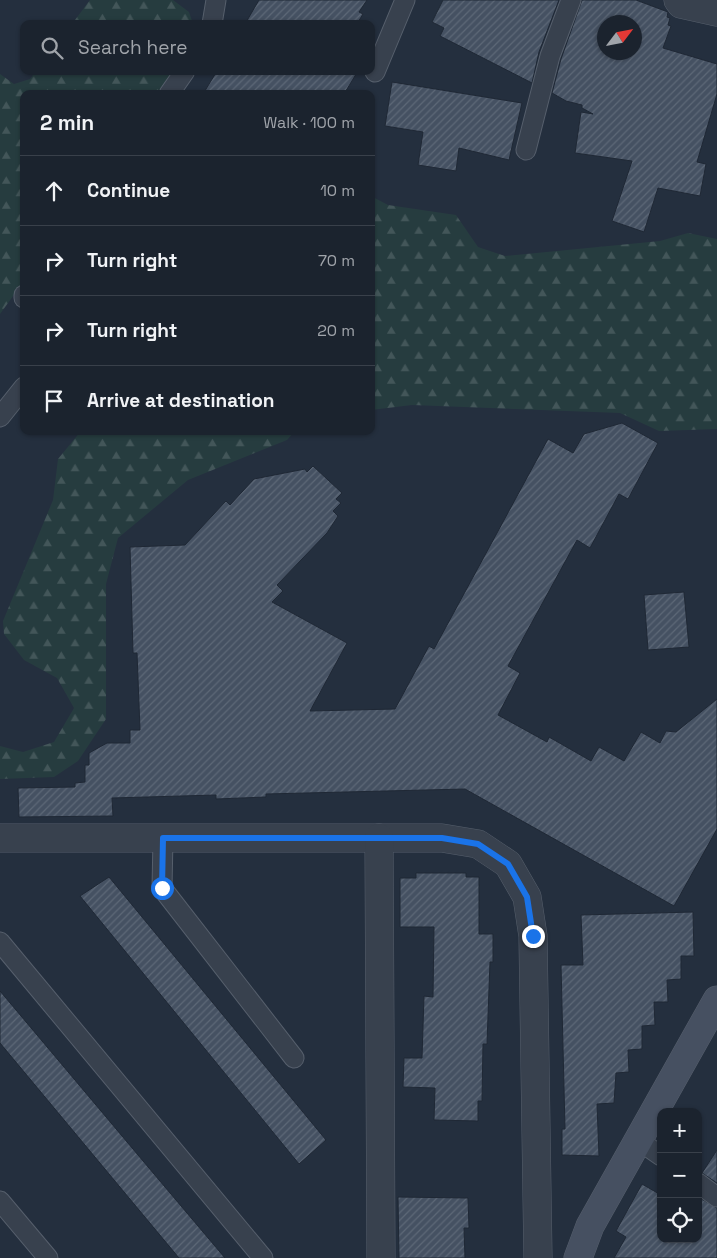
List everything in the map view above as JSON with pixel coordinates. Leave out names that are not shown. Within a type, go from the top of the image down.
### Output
[{"type":"street","points":[[678,0],[681,4],[717,12]]},
{"type":"street","points":[[0,838],[442,838],[478,844],[508,864],[527,897],[533,936],[538,1258]]},
{"type":"street","points":[[379,838],[381,1258]]},
{"type":"street","points":[[578,1258],[590,1226],[717,1000]]},
{"type":"lane","points":[[213,20],[216,0]]},
{"type":"lane","points":[[375,72],[405,0]]},
{"type":"lane","points":[[526,150],[550,56],[571,0]]},
{"type":"lane","points":[[172,90],[182,75]]},
{"type":"lane","points":[[0,417],[20,392]]},
{"type":"lane","points":[[163,838],[162,888],[294,1058]]},
{"type":"lane","points":[[0,942],[263,1258]]},
{"type":"lane","points":[[638,1140],[657,1153]]},
{"type":"lane","points":[[702,1186],[717,1197]]},
{"type":"lane","points":[[0,1200],[48,1258]]},
{"type":"green space","points":[[90,0],[173,0],[189,12],[192,20],[75,20]]},
{"type":"green space","points":[[0,74],[14,84],[30,79],[33,75],[173,75],[162,90],[20,90],[20,286],[0,314]]},
{"type":"green space","points":[[375,198],[388,205],[456,215],[478,247],[505,256],[660,241],[688,233],[717,239],[717,429],[659,431],[620,413],[412,405],[375,410]]},
{"type":"green space","points":[[78,435],[291,435],[287,440],[188,480],[118,538],[106,584],[106,719],[78,761],[54,777],[0,779],[0,746],[23,752],[54,742],[74,708],[57,678],[24,660],[4,634],[3,621],[53,500],[58,459]]},
{"type":"building","points":[[259,0],[367,0],[359,12],[363,14],[359,20],[247,20]]},
{"type":"building","points":[[443,0],[559,0],[539,52],[532,83],[440,36],[444,28],[432,22]]},
{"type":"building","points":[[582,0],[636,0],[668,12],[667,17],[670,18],[668,25],[671,26],[663,48],[717,64],[717,94],[697,162],[706,164],[700,196],[658,188],[644,232],[612,221],[632,161],[575,153],[581,112],[593,114],[582,108],[582,105],[566,101],[552,93],[561,59]]},
{"type":"building","points":[[215,75],[356,75],[346,90],[205,90]]},
{"type":"building","points":[[392,82],[522,103],[509,160],[459,148],[456,171],[418,165],[423,132],[385,126]]},
{"type":"building","points":[[622,423],[658,443],[628,499],[619,494],[590,548],[577,540],[508,666],[520,673],[498,715],[547,742],[549,737],[591,761],[599,747],[624,761],[641,732],[660,743],[666,731],[676,732],[717,699],[717,829],[674,906],[465,789],[266,794],[266,797],[216,799],[216,795],[112,798],[113,816],[19,817],[18,788],[75,787],[75,783],[85,782],[85,765],[89,765],[89,753],[107,743],[130,743],[130,730],[140,730],[137,653],[133,653],[130,547],[185,545],[226,501],[230,505],[254,479],[305,469],[307,472],[313,466],[342,493],[336,499],[341,503],[333,511],[338,516],[327,533],[277,585],[283,591],[272,602],[347,643],[310,711],[395,709],[429,646],[434,649],[548,439],[573,453],[584,434]]},
{"type":"building","points":[[684,592],[689,647],[648,650],[644,595]]},
{"type":"building","points":[[416,873],[466,873],[466,877],[479,877],[479,934],[493,934],[493,962],[490,962],[487,1044],[483,1044],[482,1101],[478,1101],[478,1121],[434,1120],[435,1088],[403,1087],[404,1058],[422,1058],[424,996],[433,997],[434,927],[400,927],[400,878],[416,878]]},
{"type":"building","points":[[109,877],[326,1140],[299,1164],[80,896]]},
{"type":"building","points":[[693,912],[694,956],[681,956],[681,979],[667,980],[668,1002],[654,1002],[655,1025],[642,1026],[642,1049],[628,1050],[629,1072],[616,1073],[614,1103],[597,1104],[599,1156],[562,1155],[562,1129],[565,1129],[561,965],[583,965],[581,915]]},
{"type":"building","points":[[0,991],[225,1258],[179,1258],[0,1043]]},
{"type":"building","points":[[717,1150],[717,1183],[702,1173]]},
{"type":"building","points":[[642,1184],[657,1193],[657,1243],[702,1243],[702,1199],[717,1208],[717,1258],[614,1258],[626,1237],[616,1231]]},
{"type":"building","points":[[398,1197],[468,1198],[469,1228],[464,1228],[465,1258],[399,1258]]},
{"type":"route","points":[[162,888],[163,838],[442,838],[478,844],[508,864],[527,897],[533,936]]}]
